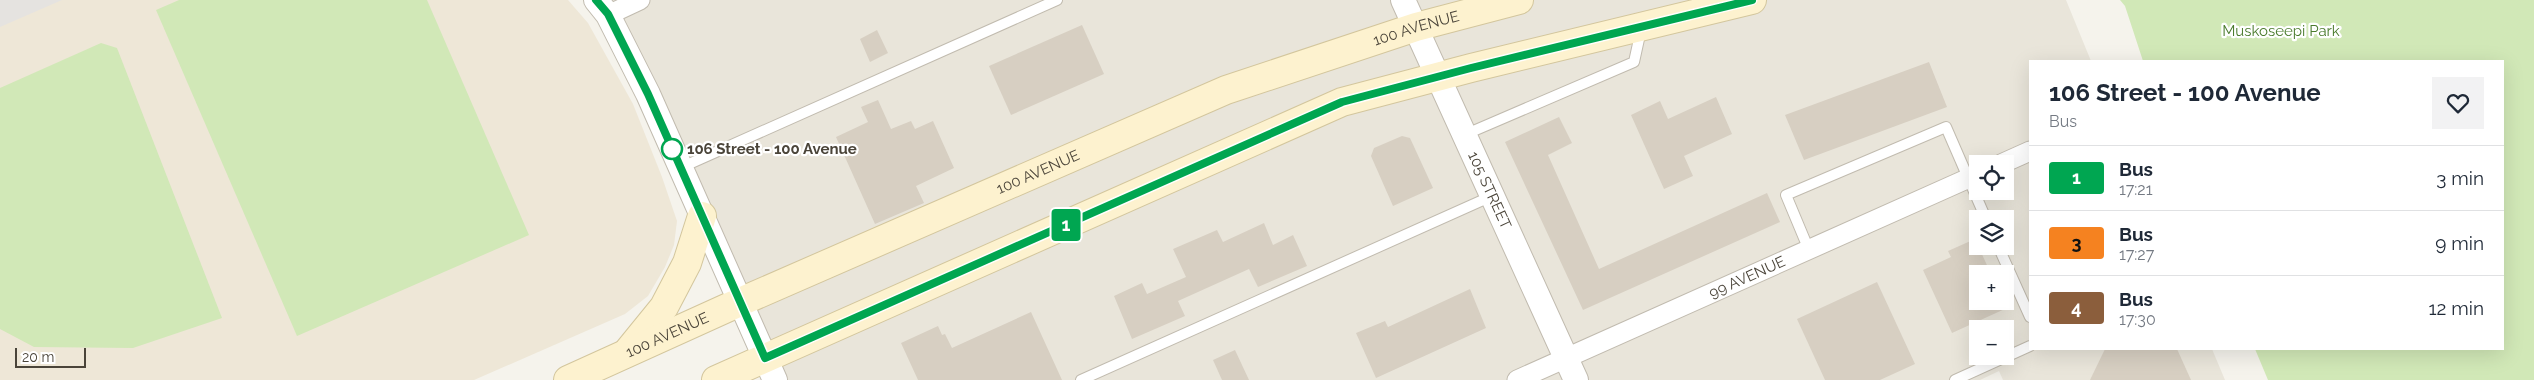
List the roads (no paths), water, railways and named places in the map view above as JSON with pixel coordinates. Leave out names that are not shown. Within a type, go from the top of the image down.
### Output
[{"type":"main road","name":"100 AVENUE","points":[[568,380],[740,302],[1226,90],[1416,28],[1520,0]]},
{"type":"main road","points":[[716,380],[770,369],[1342,102],[1436,77],[1752,0]]},
{"type":"main road","points":[[625,354],[664,307],[687,263],[702,216]]},
{"type":"street","points":[[640,0],[602,7],[648,94],[770,369]]},
{"type":"street","name":"105 STREET","points":[[1403,0],[1436,77],[1576,380]]},
{"type":"street","points":[[2014,158],[2029,151]]},
{"type":"street","name":"99 AVENUE","points":[[1517,380],[1969,178]]},
{"type":"lane","points":[[680,168],[1057,0]]},
{"type":"lane","points":[[1464,135],[1634,62],[1642,27]]},
{"type":"lane","points":[[1809,250],[1786,196],[1946,127],[1969,169]]},
{"type":"lane","points":[[1081,380],[1492,196]]},
{"type":"lane","points":[[2002,255],[2029,315]]},
{"type":"lane","points":[[1954,380],[2029,346]]},
{"type":"place","name":"106 Street - 100 Avenue","points":[[672,149]]},
{"type":"park label","name":"Muskoseepi Park","points":[[2281,31]]}]
